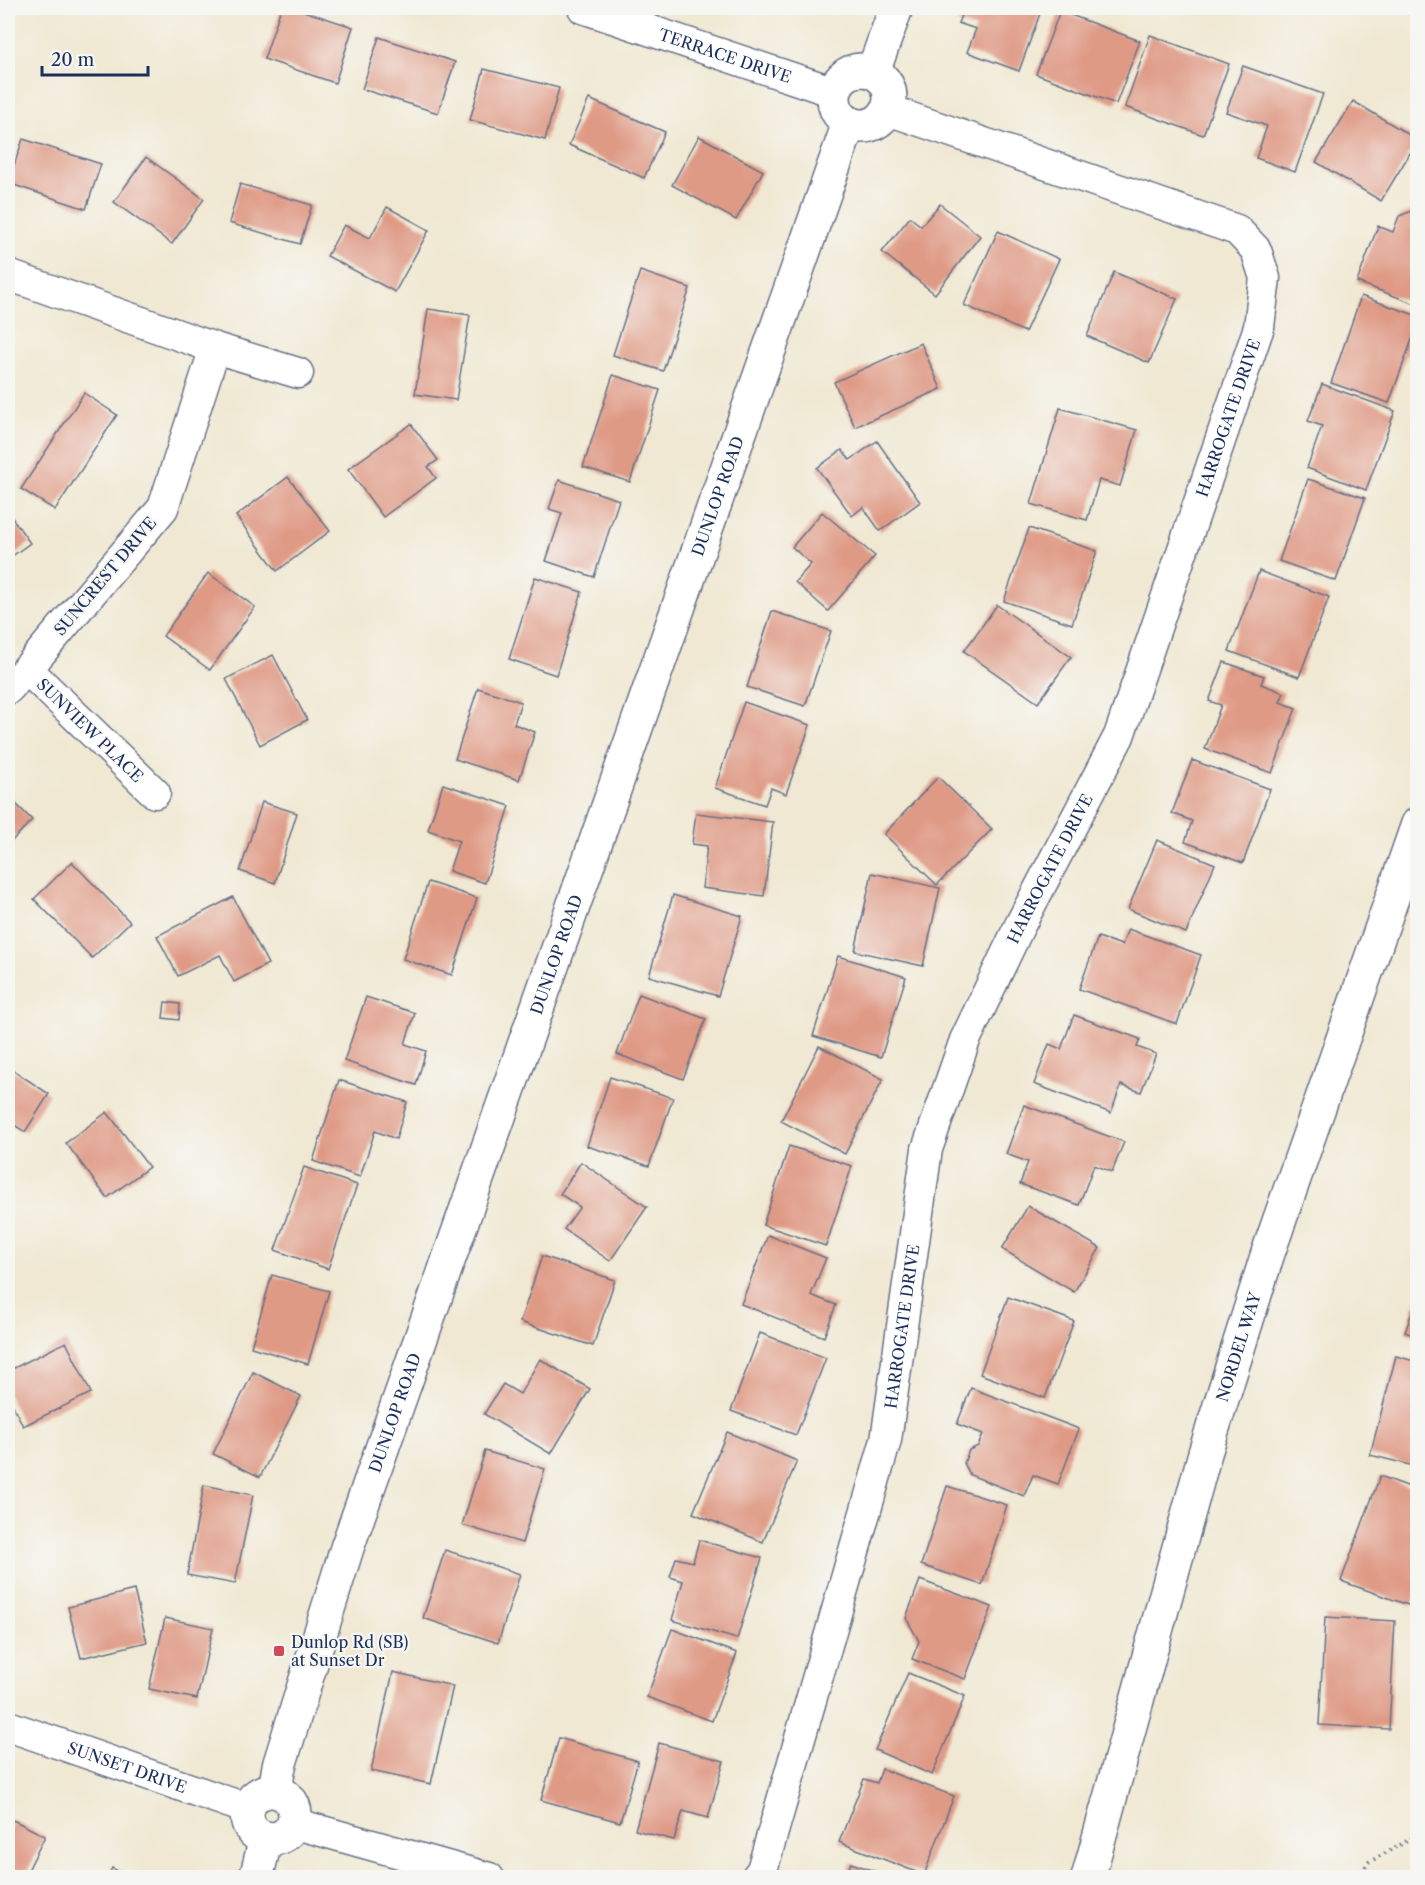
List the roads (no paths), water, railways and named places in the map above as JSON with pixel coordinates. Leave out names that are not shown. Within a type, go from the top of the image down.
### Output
[{"type":"street","name":"TERRACE DRIVE","points":[[583,8],[834,92]]},
{"type":"street","points":[[873,72],[896,8]]},
{"type":"street","points":[[864,69],[873,72],[887,84],[891,101],[888,110],[876,123],[867,126],[849,123],[843,119],[835,107],[834,92],[838,82],[854,70],[864,69]]},
{"type":"street","name":"HARROGATE DRIVE","points":[[756,1878],[762,1870],[886,1440],[927,1149],[965,1040],[1020,925],[1119,736],[1259,327],[1265,278],[1256,250],[1237,230],[888,110]]},
{"type":"street","name":"DUNLOP ROAD","points":[[274,1790],[279,1766],[347,1548],[849,123]]},
{"type":"street","points":[[8,275],[215,348],[298,373]]},
{"type":"street","name":"SUNCREST DRIVE","points":[[17,679],[163,508],[215,348]]},
{"type":"street","name":"SUNVIEW PLACE","points":[[17,679],[154,793]]},
{"type":"street","name":"NORDEL WAY","points":[[1088,1878],[1205,1453],[1268,1253],[1418,824]]},
{"type":"street","name":"SUNSET DRIVE","points":[[8,1726],[248,1809]]},
{"type":"street","points":[[256,1878],[279,1830],[295,1815],[290,1800],[274,1790],[262,1792],[256,1796],[248,1809],[249,1825],[260,1836],[279,1830],[489,1878]]},
{"type":"place","name":"Dunlop Rd (SB) at Sunset Dr","points":[[279,1651]]}]
